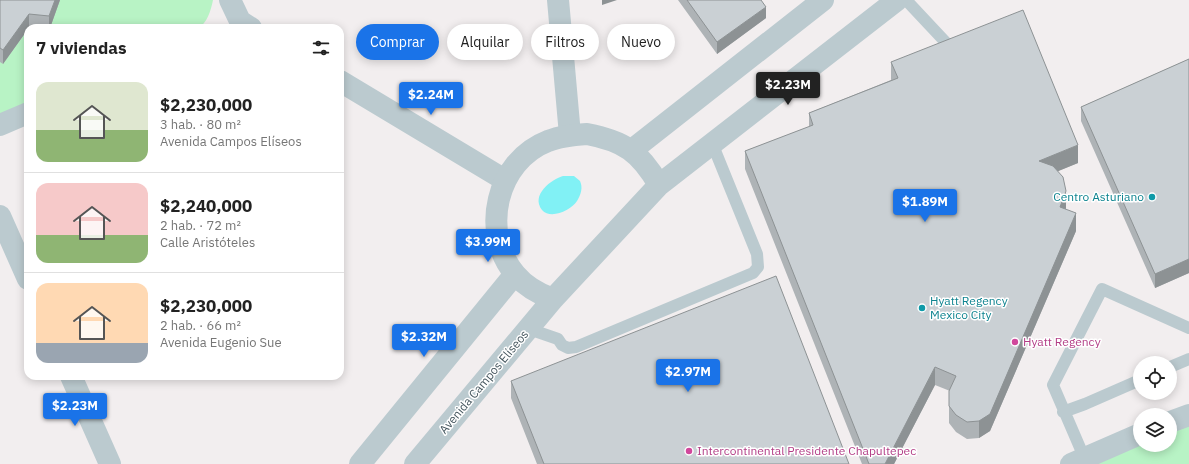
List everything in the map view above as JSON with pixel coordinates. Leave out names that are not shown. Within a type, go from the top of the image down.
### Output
[{"type":"street","points":[[230,0],[237,24]]},
{"type":"street","points":[[558,0],[570,135]]},
{"type":"street","points":[[632,150],[823,0]]},
{"type":"street","points":[[553,300],[525,284],[515,274],[502,254],[497,235],[496,210],[498,198],[505,180],[516,164],[531,151],[547,141],[570,135],[587,134],[603,137],[632,150],[649,169],[659,185],[897,0]]},
{"type":"street","points":[[344,83],[505,180]]},
{"type":"street","points":[[0,125],[24,115]]},
{"type":"street","name":"Avenida Campos Elíseos","points":[[415,464],[553,300],[659,185]]},
{"type":"street","points":[[0,216],[24,270]]},
{"type":"street","points":[[360,464],[515,274]]},
{"type":"street","points":[[73,380],[110,464]]},
{"type":"street","points":[[1177,419],[1189,415]]},
{"type":"street","points":[[1077,461],[1133,437]]},
{"type":"lane","points":[[906,0],[952,49]]},
{"type":"lane","points":[[562,345],[568,348],[576,347],[753,274],[758,267],[757,254],[712,143]]},
{"type":"lane","points":[[1077,461],[1063,412],[1053,385],[1102,289],[1189,328]]},
{"type":"lane","points":[[529,329],[558,339],[572,360]]},
{"type":"lane","points":[[1177,364],[1189,359]]},
{"type":"lane","points":[[1063,412],[1133,383]]},
{"type":"green space","points":[[0,0],[213,0],[210,12],[203,24],[24,24],[24,105],[0,116]]},
{"type":"green space","points":[[1189,419],[1189,464],[1081,464],[1133,447],[1133,452],[1177,452],[1177,424]]},
{"type":"water","points":[[563,176],[574,176],[580,181],[580,196],[570,208],[561,213],[546,213],[542,210],[539,204],[540,193],[553,180]]},
{"type":"building","points":[[0,0],[55,0],[49,16],[29,14],[3,50],[0,48]]},
{"type":"building","points":[[687,0],[761,0],[766,7],[717,42]]},
{"type":"building","name":"Hyatt Regency Mexico City","points":[[1023,10],[1078,145],[1039,161],[1053,166],[1063,177],[1066,191],[1060,207],[1076,213],[990,414],[979,421],[967,422],[956,415],[949,406],[949,391],[956,376],[935,367],[885,464],[869,464],[745,151],[813,125],[809,113],[898,78],[891,62]]},
{"type":"building","name":"Centro Asturiano","points":[[1189,59],[1189,259],[1155,274],[1081,107]]},
{"type":"building","points":[[776,276],[849,464],[544,464],[511,381]]},
{"type":"place","name":"Centro Asturiano","points":[[1152,197]]},
{"type":"place","name":"Hyatt Regency Mexico City","points":[[922,308]]},
{"type":"place","name":"Hyatt Regency","points":[[1015,342]]},
{"type":"place","name":"Intercontinental Presidente Chapultepec","points":[[689,451]]}]
